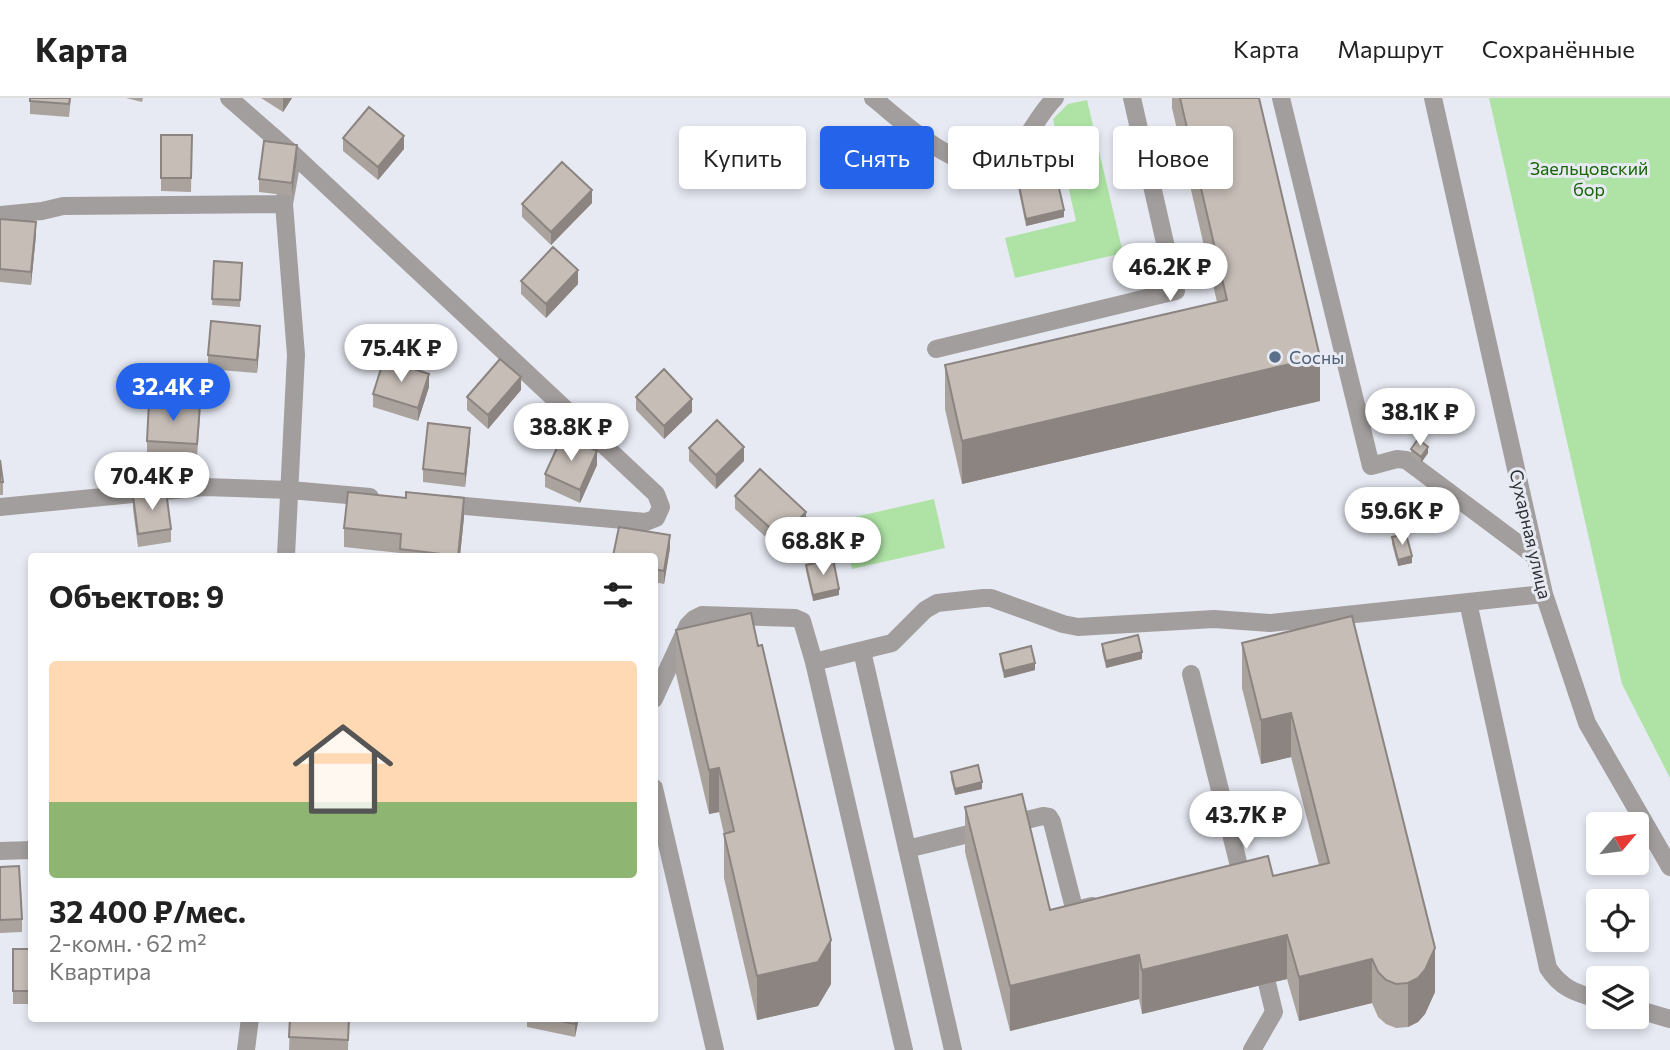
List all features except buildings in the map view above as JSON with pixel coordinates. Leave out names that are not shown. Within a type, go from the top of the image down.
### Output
[{"type":"street","points":[[229,98],[293,154],[656,494],[662,507],[656,518],[646,522],[427,502]]},
{"type":"street","points":[[873,98],[943,151],[968,164],[991,167],[1011,156],[1055,98]]},
{"type":"street","points":[[936,349],[1176,291],[1132,98]]},
{"type":"street","points":[[1281,98],[1371,466],[1397,459],[1406,460],[1536,557]]},
{"type":"street","name":"Сухарная улица","points":[[1433,98],[1544,594],[1587,723],[1670,867]]},
{"type":"street","points":[[286,553],[296,355],[284,204],[293,154]]},
{"type":"street","points":[[0,215],[63,206],[284,204]]},
{"type":"street","points":[[0,507],[205,487],[290,490],[386,499]]},
{"type":"street","points":[[814,662],[892,643],[925,610],[937,603],[984,598],[999,600],[1070,627],[1214,619],[1270,623],[1544,594]]},
{"type":"street","points":[[1468,602],[1548,968],[1557,981],[1571,992],[1586,996]]},
{"type":"street","points":[[658,690],[688,625],[702,615],[795,618],[802,621],[814,662],[904,1050]]},
{"type":"street","points":[[862,651],[953,1050]]},
{"type":"street","points":[[1191,674],[1236,875]]},
{"type":"street","points":[[658,805],[715,1050]]},
{"type":"street","points":[[907,849],[1043,816],[1049,817],[1073,904],[1079,909],[1106,902]]},
{"type":"street","points":[[0,851],[28,850]]},
{"type":"street","points":[[1251,1050],[1274,1012],[1267,983]]},
{"type":"street","points":[[1649,1013],[1670,1019]]},
{"type":"street","points":[[246,1050],[250,1022]]},
{"type":"green space","name":"Заельцовский бор","points":[[1489,98],[1670,98],[1670,778],[1622,684]]},
{"type":"green space","points":[[1087,100],[1093,126],[1055,126],[1053,119],[1068,104]]},
{"type":"green space","points":[[1099,151],[1123,253],[1015,278],[1005,238],[1076,221],[1069,189],[1099,189]]},
{"type":"green space","points":[[934,499],[945,548],[852,569],[841,520]]},
{"type":"place","name":"Сосны","points":[[1275,357]]}]
